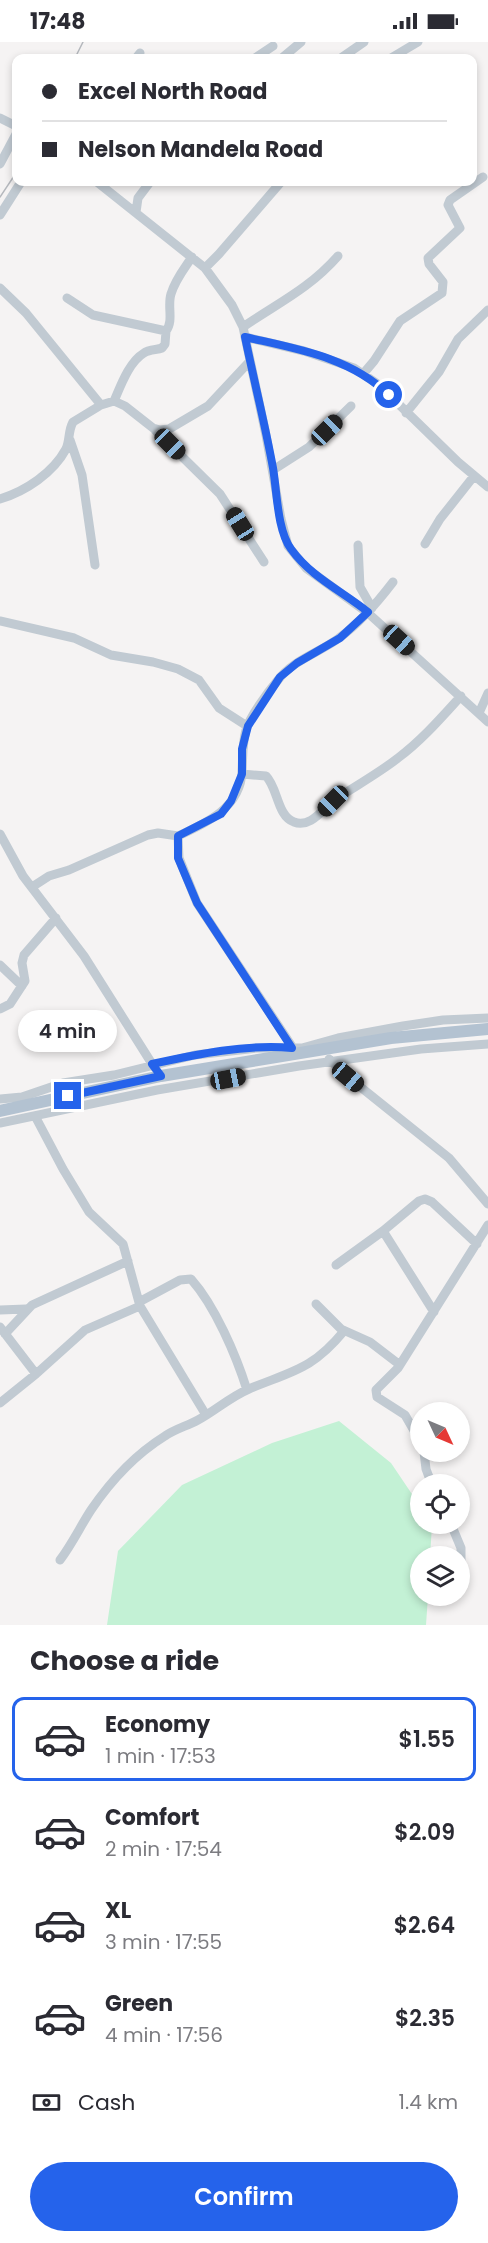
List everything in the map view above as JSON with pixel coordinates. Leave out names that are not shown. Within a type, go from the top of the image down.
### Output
[{"type":"main road","points":[[0,1111],[161,1076],[424,1034],[488,1029]]},
{"type":"street","points":[[285,54],[301,42]]},
{"type":"street","points":[[347,54],[364,42]]},
{"type":"street","points":[[398,54],[418,42]]},
{"type":"street","points":[[260,54],[274,44]]},
{"type":"street","points":[[0,164],[12,142]]},
{"type":"street","points":[[477,181],[483,177]]},
{"type":"street","points":[[0,215],[18,186]]},
{"type":"street","points":[[102,186],[205,268],[232,305],[243,327],[273,471],[280,519],[288,546],[314,574],[370,610],[488,722]]},
{"type":"street","points":[[136,212],[138,198],[147,186]]},
{"type":"street","points":[[205,268],[278,186]]},
{"type":"street","points":[[363,374],[374,362],[400,321],[442,293],[443,282],[429,264],[428,258],[460,228],[448,205],[450,200],[470,186]]},
{"type":"street","points":[[243,327],[279,303],[291,298],[322,273],[338,256]]},
{"type":"street","points":[[114,401],[128,372],[139,358],[147,351],[162,348],[165,344],[166,331],[170,325],[170,295],[192,257]]},
{"type":"street","points":[[0,288],[26,313],[101,405]]},
{"type":"street","points":[[67,297],[93,315],[166,331]]},
{"type":"street","points":[[406,412],[439,372],[458,339],[488,310]]},
{"type":"street","points":[[245,337],[323,357],[363,374],[379,385],[488,487]]},
{"type":"street","points":[[153,428],[169,429],[205,408],[250,361]]},
{"type":"street","points":[[95,565],[82,475],[70,440],[70,430],[73,422],[101,405],[114,401],[125,406],[153,428],[220,494],[264,562]]},
{"type":"street","points":[[273,471],[309,447],[351,406]]},
{"type":"street","points":[[0,499],[26,488],[45,474],[60,458],[70,440]]},
{"type":"street","points":[[425,544],[450,504],[474,476]]},
{"type":"street","points":[[358,545],[360,587],[370,610]]},
{"type":"street","points":[[32,887],[49,876],[69,870],[140,838],[158,833],[178,836],[214,818],[227,808],[237,790],[242,774],[242,749],[248,726],[280,677],[297,663],[340,638],[370,610],[393,582]]},
{"type":"street","points":[[0,621],[74,638],[111,655],[178,669],[199,680],[222,711],[248,726]]},
{"type":"street","points":[[479,713],[488,693]]},
{"type":"street","points":[[242,774],[266,776],[288,818],[295,823],[304,823],[315,818],[333,801],[400,757],[427,734],[461,696]]},
{"type":"street","points":[[0,834],[15,863],[90,964],[161,1076]]},
{"type":"street","points":[[178,836],[178,858],[197,903],[292,1048]]},
{"type":"street","points":[[0,1009],[10,1004],[22,986],[25,977],[22,963],[24,955],[56,918]]},
{"type":"street","points":[[0,965],[22,986]]},
{"type":"street","points":[[0,1099],[22,1097],[63,1083],[114,1075],[152,1064],[215,1052],[257,1048],[292,1048],[443,1020],[488,1018]]},
{"type":"street","points":[[0,1123],[168,1088],[421,1049],[488,1044]]},
{"type":"street","points":[[323,1050],[331,1062],[449,1158],[488,1204]]},
{"type":"street","points":[[35,1116],[58,1161],[89,1212],[122,1242],[140,1304],[206,1415]]},
{"type":"street","points":[[336,1265],[383,1231],[411,1207],[425,1199],[432,1202],[477,1244]]},
{"type":"street","points":[[410,1424],[405,1415],[376,1394],[378,1387],[399,1365],[488,1225]]},
{"type":"street","points":[[383,1231],[434,1312]]},
{"type":"street","points":[[36,1374],[2,1330],[26,1309],[38,1302],[128,1261]]},
{"type":"street","points":[[0,1403],[85,1330],[140,1304],[180,1280],[191,1279],[222,1328],[247,1390]]},
{"type":"street","points":[[316,1304],[344,1331],[369,1342],[399,1365]]},
{"type":"street","points":[[0,1310],[26,1309]]},
{"type":"street","points":[[60,1560],[95,1504],[131,1463],[167,1434],[206,1415],[247,1390],[305,1367],[329,1348],[344,1331]]},
{"type":"green space","points":[[339,1421],[391,1463],[410,1491],[410,1534],[431,1534],[431,1546],[410,1546],[410,1606],[427,1606],[426,1625],[107,1625],[118,1551],[182,1485],[272,1443]]},
{"type":"railway","points":[[77,54],[83,42]]},
{"type":"railway","points":[[0,197],[12,179]]},
{"type":"route","points":[[68,1096],[161,1076],[152,1064],[175,1059],[241,1049],[292,1048],[197,903],[178,858],[178,836],[221,814],[227,808],[237,790],[242,774],[242,749],[248,726],[280,677],[297,663],[340,638],[368,612],[321,581],[306,568],[288,546],[280,519],[270,453],[245,337],[304,351],[354,368],[379,385],[389,395]]}]
